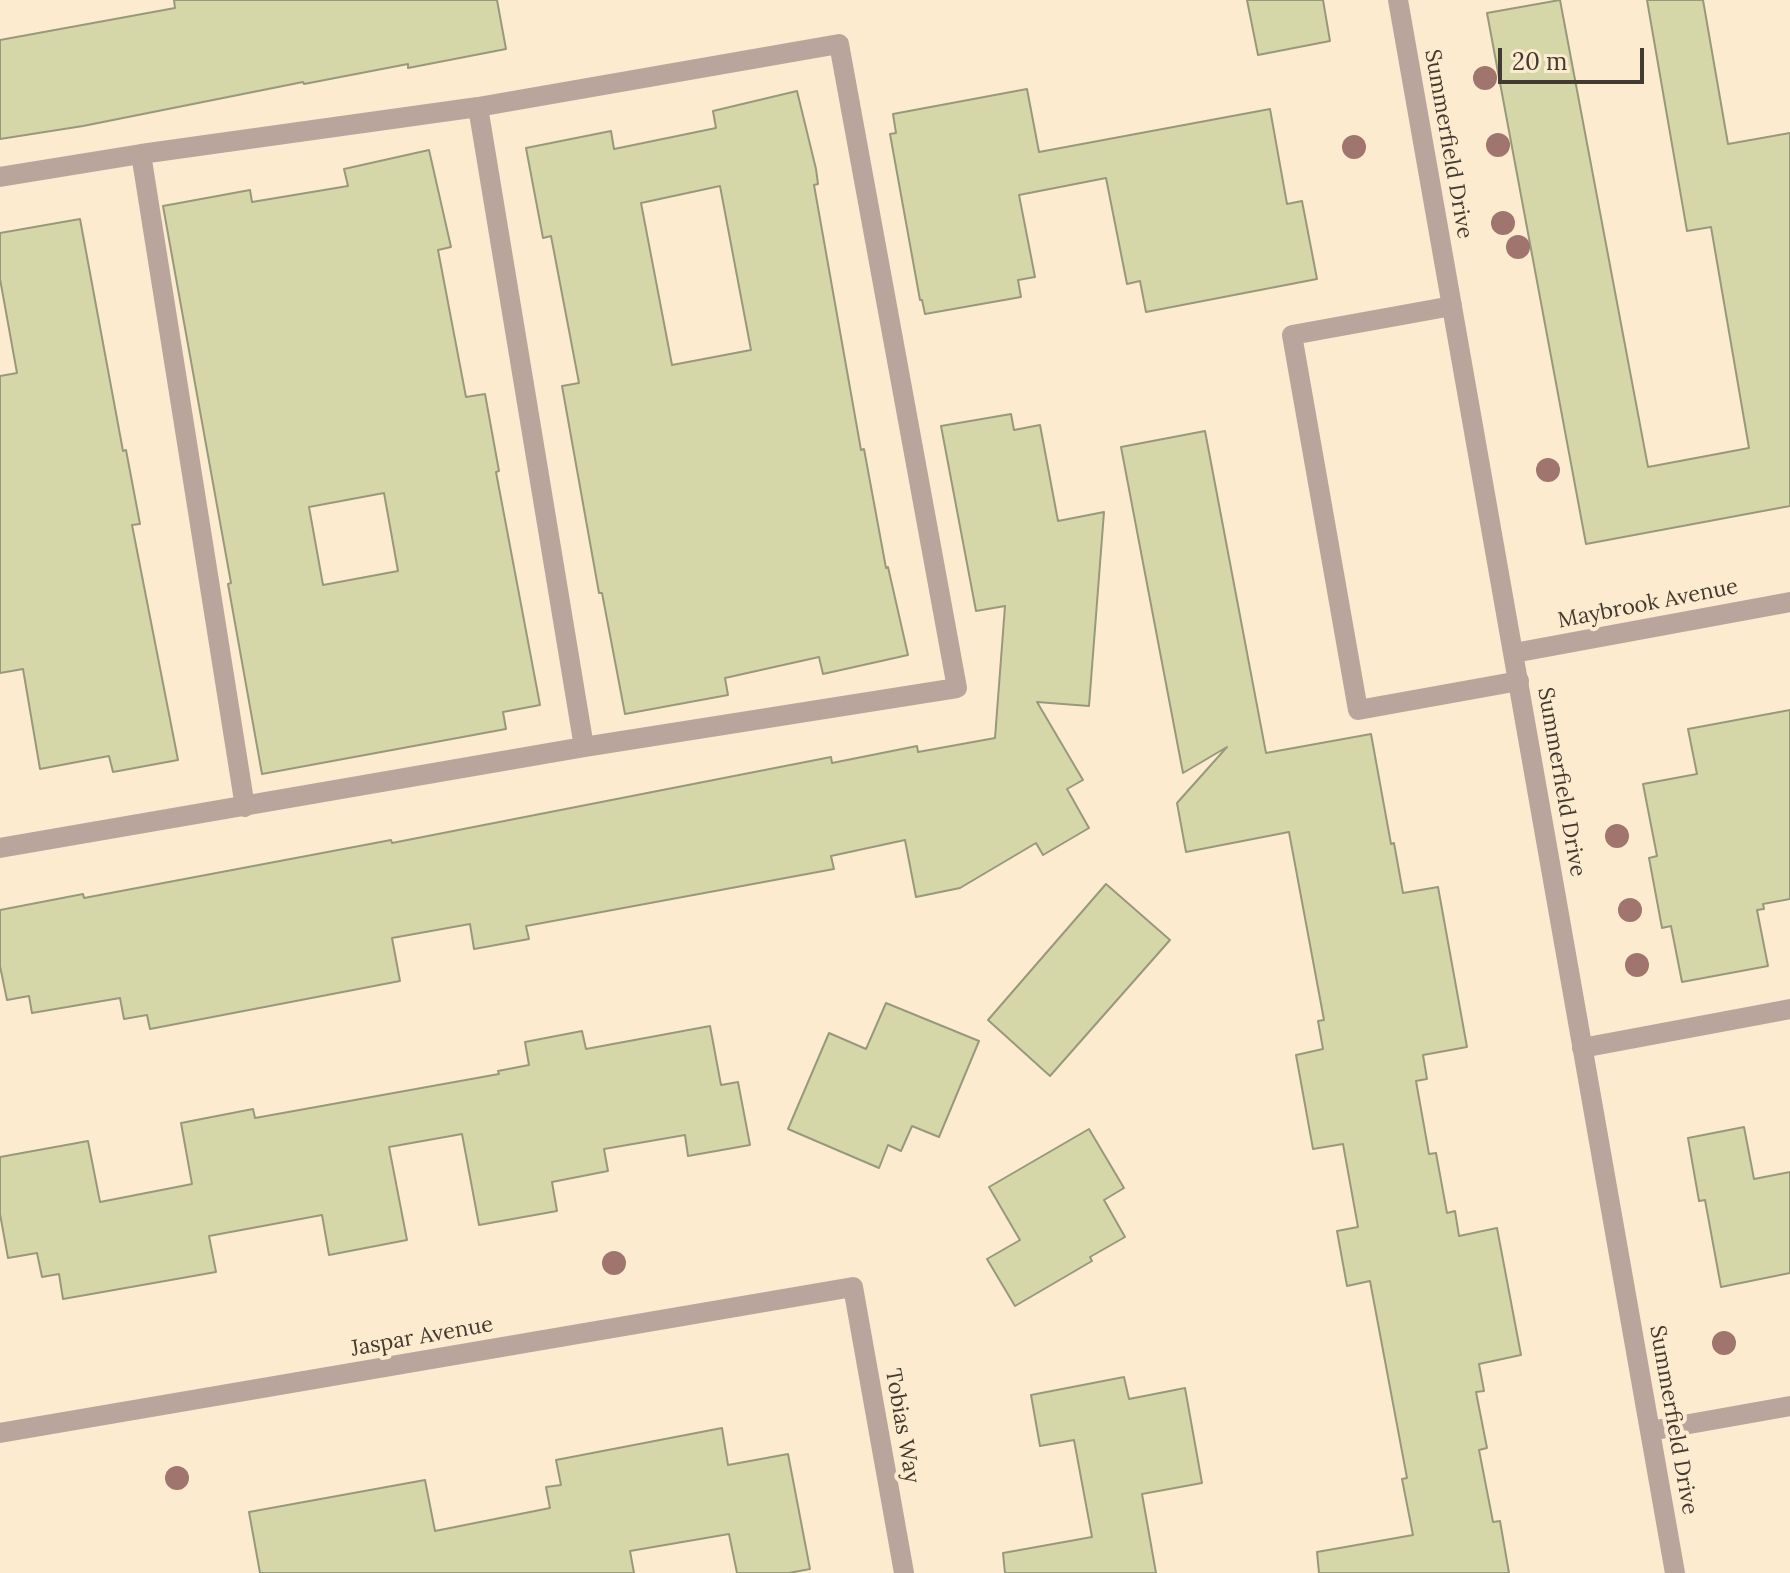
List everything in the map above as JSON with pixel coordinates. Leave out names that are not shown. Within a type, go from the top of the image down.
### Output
[{"type":"street","name":"Summerfield Drive","points":[[1398,0],[1675,1573]]},
{"type":"street","points":[[0,177],[478,107],[839,44],[957,688],[584,747],[0,848]]},
{"type":"street","points":[[478,107],[584,747]]},
{"type":"street","points":[[141,154],[245,807]]},
{"type":"street","points":[[1452,306],[1292,335],[1355,694],[1358,710],[1519,681]]},
{"type":"street","name":"Maybrook Avenue","points":[[1514,653],[1790,602]]},
{"type":"street","points":[[1582,1048],[1790,1009]]},
{"type":"street","name":"Jaspar Avenue","points":[[0,1433],[853,1287]]},
{"type":"street","name":"Tobias Way","points":[[853,1287],[904,1573]]},
{"type":"street","points":[[1650,1431],[1790,1406]]},
{"type":"building","points":[[174,0],[497,0],[506,49],[408,68],[408,64],[303,82],[83,126],[0,139],[0,40],[175,8]]},
{"type":"building","points":[[1247,0],[1323,0],[1330,41],[1258,55]]},
{"type":"building","points":[[1560,0],[1648,467],[1749,448],[1711,227],[1687,231],[1647,0],[1703,0],[1728,144],[1790,133],[1790,506],[1586,544],[1487,13]]},
{"type":"building","points":[[1027,89],[1039,152],[1270,109],[1287,204],[1302,201],[1317,279],[1146,312],[1140,281],[1127,284],[1106,178],[1019,195],[1035,277],[1018,280],[1021,297],[925,314],[890,134],[896,133],[893,114]]},
{"type":"building","points":[[797,91],[816,169],[818,184],[814,185],[861,450],[864,449],[886,568],[908,655],[823,674],[819,657],[725,678],[728,695],[625,714],[602,593],[599,593],[562,386],[579,383],[551,236],[543,238],[526,148],[611,131],[614,149],[716,128],[713,111]],"holes":[[[720,186],[751,350],[672,365],[641,203]]]},
{"type":"building","points":[[429,150],[451,247],[438,250],[466,397],[485,394],[499,471],[496,472],[540,705],[503,712],[506,729],[262,774],[163,206],[250,190],[252,202],[348,186],[344,169]],"holes":[[[384,493],[398,571],[323,585],[309,507]]]},
{"type":"building","points":[[80,219],[123,451],[126,450],[140,524],[132,525],[178,760],[113,772],[109,756],[40,769],[23,669],[0,673],[0,376],[17,373],[0,279],[0,233]]},
{"type":"building","points":[[1011,414],[1014,430],[1040,425],[1058,521],[1104,512],[1089,706],[1037,702],[1083,780],[1067,789],[1089,828],[1043,855],[1036,843],[960,888],[916,897],[905,840],[831,856],[834,869],[526,926],[529,939],[474,949],[470,924],[392,938],[400,981],[150,1029],[147,1015],[124,1019],[120,998],[32,1013],[29,996],[7,1000],[0,966],[0,910],[83,894],[84,898],[391,840],[392,843],[831,757],[832,763],[917,746],[918,752],[995,738],[1005,606],[976,611],[941,426]]},
{"type":"building","points":[[1205,431],[1266,753],[1371,734],[1403,893],[1438,887],[1467,1047],[1423,1055],[1427,1079],[1416,1081],[1429,1154],[1436,1153],[1447,1213],[1455,1211],[1459,1236],[1497,1228],[1521,1355],[1479,1364],[1484,1391],[1476,1392],[1487,1448],[1479,1450],[1493,1522],[1500,1521],[1509,1573],[1319,1573],[1317,1552],[1413,1535],[1402,1479],[1407,1478],[1370,1281],[1347,1286],[1337,1231],[1358,1227],[1343,1144],[1313,1149],[1296,1055],[1323,1049],[1318,1021],[1324,1020],[1289,832],[1186,852],[1177,803],[1227,747],[1183,773],[1121,447]]},
{"type":"building","points":[[1790,710],[1790,899],[1763,904],[1764,909],[1757,910],[1768,966],[1682,982],[1671,926],[1662,928],[1649,858],[1657,856],[1643,784],[1697,774],[1688,729]]},
{"type":"building","points":[[1106,884],[1170,940],[1050,1076],[988,1020]]},
{"type":"building","points":[[886,1003],[979,1041],[939,1137],[912,1126],[901,1151],[888,1145],[879,1168],[788,1129],[829,1033],[866,1049]]},
{"type":"building","points":[[710,1026],[721,1085],[738,1082],[750,1145],[688,1156],[685,1135],[604,1149],[608,1171],[552,1182],[557,1211],[479,1225],[462,1134],[389,1147],[407,1240],[329,1255],[322,1215],[209,1236],[216,1272],[63,1299],[59,1274],[42,1277],[37,1253],[8,1258],[0,1214],[0,1157],[88,1141],[100,1202],[192,1184],[181,1123],[253,1109],[255,1118],[499,1074],[498,1071],[529,1065],[525,1042],[582,1031],[586,1049]]},
{"type":"building","points":[[1744,1127],[1754,1179],[1790,1172],[1790,1273],[1721,1287],[1705,1200],[1699,1201],[1688,1138]]},
{"type":"building","points":[[1089,1129],[1124,1188],[1104,1200],[1125,1237],[1090,1257],[1092,1261],[1015,1306],[987,1259],[1020,1240],[989,1187]]},
{"type":"building","points":[[1124,1377],[1129,1399],[1185,1388],[1202,1483],[1142,1494],[1156,1573],[1005,1573],[1003,1553],[1092,1537],[1074,1440],[1040,1446],[1031,1395]]},
{"type":"building","points":[[722,1428],[728,1465],[788,1454],[810,1569],[789,1573],[737,1573],[729,1534],[630,1551],[634,1573],[260,1573],[249,1512],[425,1480],[435,1531],[550,1508],[546,1487],[561,1485],[556,1460]]}]
